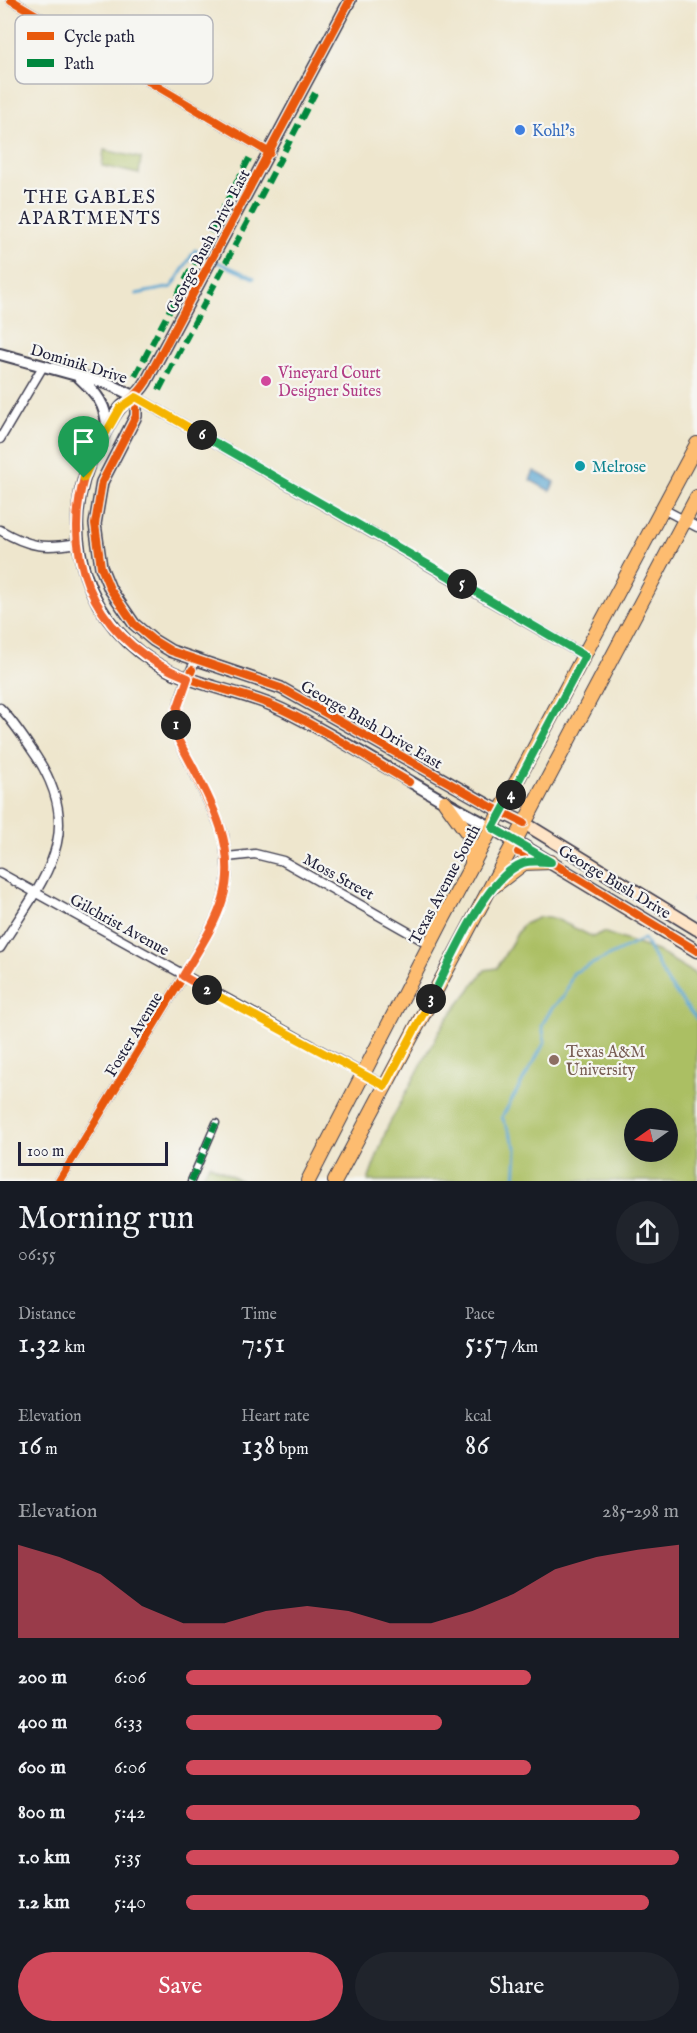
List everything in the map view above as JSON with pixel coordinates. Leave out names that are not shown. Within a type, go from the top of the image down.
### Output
[{"type":"main road","name":"Texas Avenue South","points":[[308,1181],[430,945],[697,444]]},
{"type":"main road","points":[[335,1181],[524,823],[691,524],[697,497]]},
{"type":"main road","points":[[444,802],[469,835],[472,866]]},
{"type":"main road","name":"George Bush Drive East","points":[[501,812],[524,823]]},
{"type":"main road","name":"George Bush Drive","points":[[524,823],[697,929]]},
{"type":"main road","name":"George Bush Drive East","points":[[493,828],[515,840]]},
{"type":"main road","name":"George Bush Drive","points":[[515,840],[692,944],[697,951]]},
{"type":"main road","points":[[488,891],[505,875],[524,863],[551,862]]},
{"type":"street","points":[[11,0],[36,15]]},
{"type":"street","name":"George Bush Drive East","points":[[350,0],[220,246],[136,397],[120,408],[95,452],[81,489],[78,543],[86,582],[115,630],[152,661],[188,678],[284,710],[493,828]]},
{"type":"street","points":[[153,84],[270,153]]},
{"type":"street","name":"Dominik Drive","points":[[0,354],[42,368],[110,384],[136,397],[585,656]]},
{"type":"street","points":[[0,439],[42,368]]},
{"type":"street","points":[[78,377],[95,392],[105,407],[107,430]]},
{"type":"street","name":"George Bush Drive East","points":[[136,397],[136,416],[109,465],[98,499],[95,524],[99,558],[110,590],[134,624],[153,640],[195,661],[280,688],[501,812]]},
{"type":"street","points":[[663,509],[691,524]]},
{"type":"street","points":[[0,530],[30,546],[61,546],[78,543]]},
{"type":"street","name":"Foster Avenue","points":[[59,1181],[183,976],[216,918],[224,898],[227,857],[224,836],[177,733],[176,712],[195,661]]},
{"type":"street","points":[[0,708],[17,727],[41,764],[59,803],[61,826],[51,866],[0,948]]},
{"type":"street","name":"Moss Street","points":[[227,857],[255,854],[283,861],[430,945]]},
{"type":"street","name":"Gilchrist Avenue","points":[[0,873],[385,1086]]},
{"type":"street","points":[[191,1181],[216,1123]]},
{"type":"green space","points":[[104,150],[141,158],[139,174],[102,166]]},
{"type":"green space","name":"Texas A&M University","points":[[540,917],[556,919],[593,937],[603,932],[657,951],[697,975],[697,1181],[368,1181],[387,1128],[444,1023],[485,970],[497,968],[522,925]]},
{"type":"green space","points":[[209,1164],[241,1181],[200,1181]]},
{"type":"water","points":[[534,471],[555,482],[550,491],[530,480]]},
{"type":"waterway","points":[[136,294],[172,287],[195,250],[209,258]]},
{"type":"waterway","points":[[215,261],[254,278]]},
{"type":"waterway","points":[[694,900],[697,897]]},
{"type":"waterway","points":[[515,1181],[517,1149],[502,1117],[545,1042],[542,1025],[552,1008],[565,995],[573,973],[644,939],[668,983],[697,1020]]},
{"type":"marked path","points":[[159,390],[315,93]]},
{"type":"marked path","points":[[135,376],[251,155]]},
{"type":"marked path","points":[[191,1181],[216,1123]]},
{"type":"cycle path","points":[[11,0],[36,15]]},
{"type":"cycle path","points":[[350,0],[146,382],[116,414],[91,459],[77,504],[76,532],[80,561],[90,588],[104,613],[122,636],[143,655],[182,676],[283,710],[409,782]]},
{"type":"cycle path","points":[[153,84],[270,153]]},
{"type":"cycle path","points":[[136,397],[136,416],[102,482],[95,524],[101,567],[110,589],[134,624],[171,651],[281,688],[524,823]]},
{"type":"cycle path","points":[[59,1181],[183,977],[216,918],[223,898],[227,876],[224,835],[178,739],[178,712],[192,670]]},
{"type":"cycle path","points":[[518,852],[551,862],[697,951]]},
{"type":"place","name":"Kohl's","points":[[520,130]]},
{"type":"place","name":"Vineyard Court Designer Suites","points":[[266,381]]},
{"type":"place","name":"Melrose","points":[[580,466]]},
{"type":"place","name":"Texas A&M University","points":[[554,1060]]},
{"type":"district","name":"THE GABLES APARTMENTS","points":[[90,207]]},
{"type":"route","points":[[136,397],[585,656],[493,828],[551,862],[524,863],[505,875],[488,891],[385,1086],[183,976],[216,918],[224,898],[227,857],[224,836],[178,739],[176,712],[188,678],[169,671],[133,647],[115,630],[99,607],[86,582],[78,543],[77,519],[78,501],[84,478],[95,452],[120,408],[136,397]]}]
